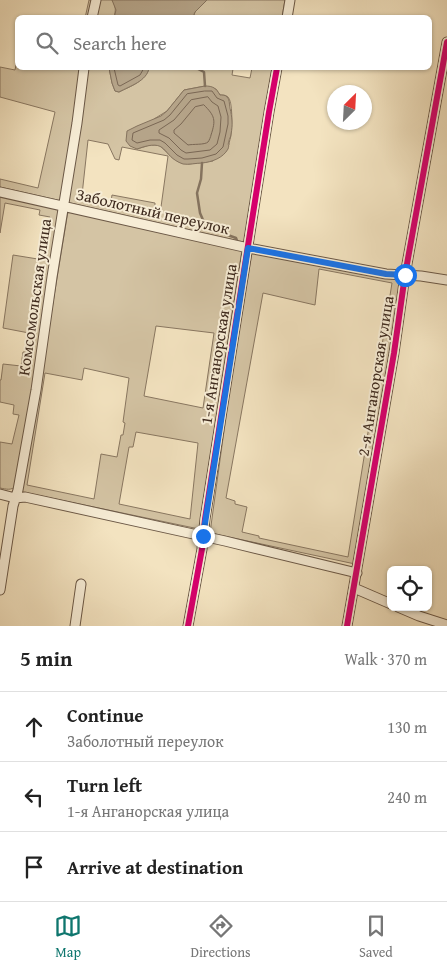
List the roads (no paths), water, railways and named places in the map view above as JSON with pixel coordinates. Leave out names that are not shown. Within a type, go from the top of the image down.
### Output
[{"type":"street","points":[[93,15],[96,0]]},
{"type":"street","points":[[288,15],[290,0]]},
{"type":"street","name":"2-я Анганорская улица","points":[[347,626],[394,354],[405,275],[447,42]]},
{"type":"street","name":"Комсомольская улица","points":[[0,590],[15,498],[36,390],[84,70]]},
{"type":"street","name":"1-я Анганорская улица","points":[[188,626],[277,70]]},
{"type":"street","name":"Заболотный переулок","points":[[0,192],[248,248],[386,274],[447,280]]},
{"type":"street","points":[[0,494],[15,498],[25,497],[203,536],[357,573]]},
{"type":"street","points":[[76,626],[81,584]]},
{"type":"street","points":[[354,588],[387,602]]},
{"type":"street","points":[[407,611],[447,625]]},
{"type":"water","points":[[112,0],[207,0],[194,15],[115,15],[116,10]]},
{"type":"water","points":[[109,70],[149,70],[142,80],[119,92],[115,91]]},
{"type":"water","points":[[205,86],[214,88],[220,95],[226,96],[229,100],[232,131],[228,149],[220,157],[213,161],[183,164],[176,161],[160,146],[155,145],[137,149],[130,146],[126,141],[127,131],[161,116],[184,90]]},
{"type":"waterway","points":[[200,70],[204,72],[205,86]]},
{"type":"waterway","points":[[202,163],[201,179],[197,193],[203,220],[220,229],[225,234],[236,238],[238,243]]}]
